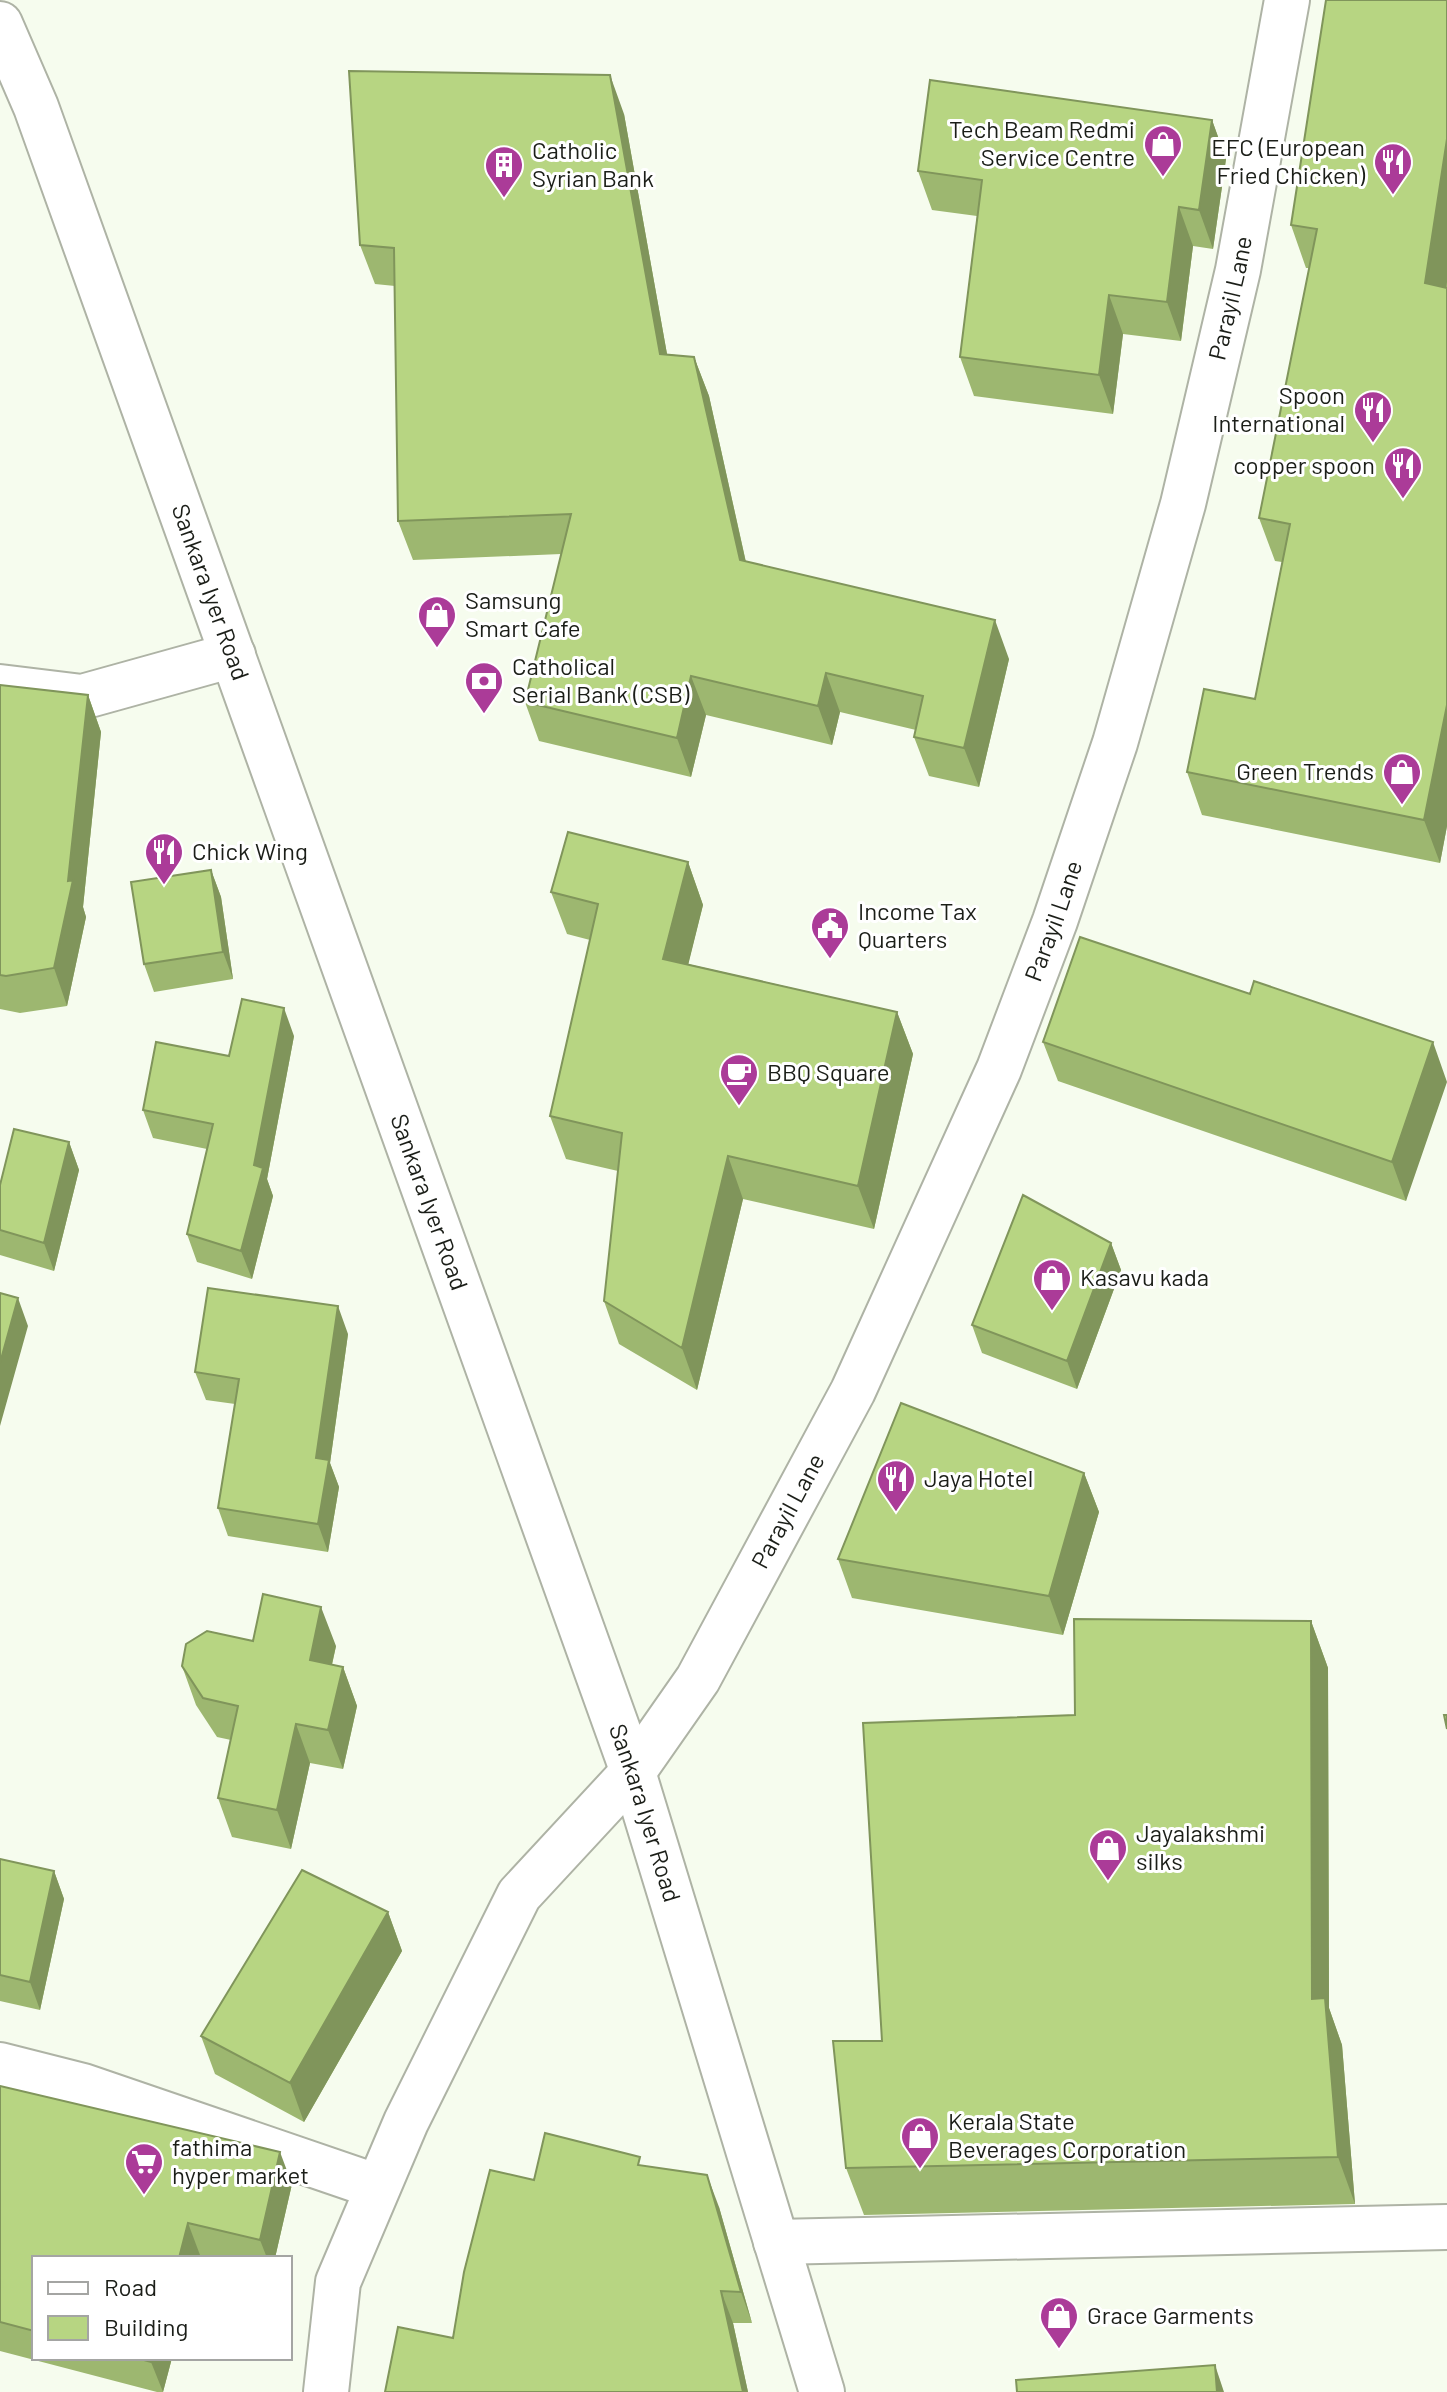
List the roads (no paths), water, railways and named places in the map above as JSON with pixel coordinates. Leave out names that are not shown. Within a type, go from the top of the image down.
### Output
[{"type":"main road","name":"Parayil Lane","points":[[326,2392],[338,2282],[406,2122],[519,1895],[633,1772],[698,1679],[853,1391],[999,1069],[1115,743],[1183,504],[1238,270],[1287,0]]},
{"type":"main road","name":"Sankara Iyer Road","points":[[0,24],[36,107],[633,1772],[822,2392]]},
{"type":"main road","points":[[0,687],[82,697],[233,655]]},
{"type":"main road","points":[[0,2065],[83,2086],[378,2187]]},
{"type":"main road","points":[[776,2242],[1447,2227]]},
{"type":"place","name":"Tech Beam Redmi Service Centre","points":[[1163,178]]},
{"type":"place","name":"EFC (European Fried Chicken)","points":[[1393,196]]},
{"type":"place","name":"Catholic Syrian Bank","points":[[504,199]]},
{"type":"place","name":"Spoon International","points":[[1373,444]]},
{"type":"place","name":"copper spoon","points":[[1403,500]]},
{"type":"place","name":"Samsung Smart Cafe","points":[[437,649]]},
{"type":"place","name":"Catholical Serial Bank (CSB)","points":[[484,715]]},
{"type":"place","name":"Green Trends","points":[[1402,806]]},
{"type":"place","name":"Chick Wing","points":[[164,886]]},
{"type":"place","name":"Income Tax Quarters","points":[[830,960]]},
{"type":"place","name":"BBQ Square","points":[[739,1107]]},
{"type":"place","name":"Kasavu kada","points":[[1052,1312]]},
{"type":"place","name":"Jaya Hotel","points":[[896,1513]]},
{"type":"place","name":"Jayalakshmi silks","points":[[1108,1882]]},
{"type":"place","name":"Kerala State Beverages Corporation","points":[[920,2170]]},
{"type":"place","name":"fathima hyper market","points":[[144,2196]]},
{"type":"place","name":"Grace Garments","points":[[1059,2350]]}]
